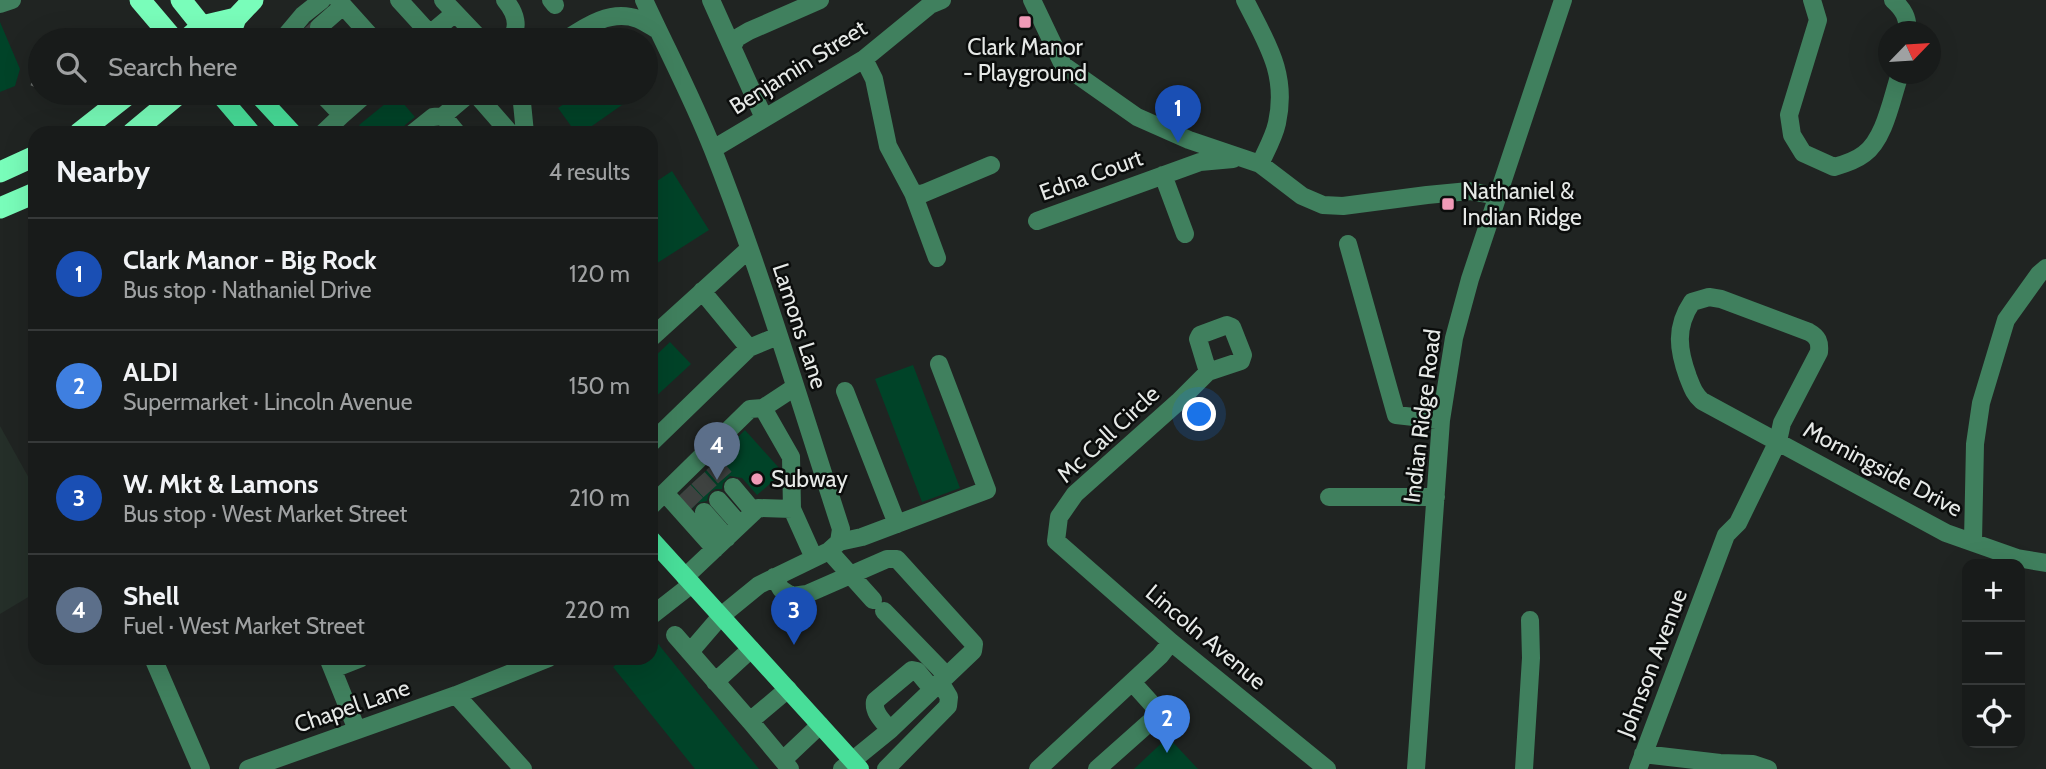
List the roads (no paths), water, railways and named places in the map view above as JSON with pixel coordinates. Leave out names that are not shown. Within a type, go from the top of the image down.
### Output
[{"type":"highway","points":[[140,0],[164,28]]},
{"type":"highway","points":[[181,0],[204,28]]},
{"type":"highway","points":[[217,28],[236,18],[253,0]]},
{"type":"highway","points":[[233,28],[236,18]]},
{"type":"highway","points":[[88,126],[115,105]]},
{"type":"highway","points":[[140,126],[166,105]]},
{"type":"highway","points":[[0,172],[28,159]]},
{"type":"highway","points":[[0,208],[28,196]]},
{"type":"main road","points":[[228,105],[246,126]]},
{"type":"main road","points":[[267,105],[287,126]]},
{"type":"main road","points":[[658,548],[820,725],[851,766]]},
{"type":"street","points":[[0,4],[12,0]]},
{"type":"street","points":[[292,28],[321,0]]},
{"type":"street","points":[[399,0],[420,28]]},
{"type":"street","points":[[495,0],[502,8],[509,4],[516,28]]},
{"type":"street","name":"Lamons Lane","points":[[644,0],[657,28]]},
{"type":"street","points":[[711,0],[764,118]]},
{"type":"street","points":[[732,47],[737,38],[749,31],[820,0]]},
{"type":"street","name":"Benjamin Street","points":[[713,149],[864,59],[930,5],[942,0]]},
{"type":"street","points":[[1032,0],[1063,65],[1137,117],[1214,150],[1252,161],[1303,196],[1323,205],[1343,206],[1469,191],[1498,196]]},
{"type":"street","points":[[1245,0],[1276,61],[1280,97],[1276,124],[1252,161]]},
{"type":"street","name":"Indian Ridge Road","points":[[1416,769],[1441,420],[1454,338],[1470,279],[1563,0]]},
{"type":"street","points":[[1812,0],[1818,20],[1789,115],[1792,135],[1803,153],[1834,167],[1866,153],[1879,138],[1897,84]]},
{"type":"street","points":[[1893,0],[1902,8],[1908,21]]},
{"type":"street","points":[[319,27],[340,3],[363,28]]},
{"type":"street","points":[[434,28],[449,7],[469,28]]},
{"type":"street","points":[[586,28],[602,19],[624,17],[637,19],[654,28]]},
{"type":"street","name":"Lamons Lane","points":[[658,30],[713,149],[778,336],[841,530],[827,550]]},
{"type":"street","points":[[864,59],[874,79],[888,146],[913,192],[937,258]]},
{"type":"street","points":[[332,105],[342,116]]},
{"type":"street","points":[[331,126],[354,105]]},
{"type":"street","points":[[422,126],[433,117],[443,116],[456,105]]},
{"type":"street","points":[[486,105],[504,126]]},
{"type":"street","points":[[522,105],[524,126]]},
{"type":"street","points":[[443,116],[451,126]]},
{"type":"street","name":"Edna Court","points":[[1037,221],[1200,162],[1252,161]]},
{"type":"street","points":[[913,192],[922,194],[991,165]]},
{"type":"street","points":[[1163,175],[1185,234]]},
{"type":"street","points":[[1348,244],[1396,415],[1441,420]]},
{"type":"street","points":[[658,332],[749,248]]},
{"type":"street","points":[[1973,541],[1975,444],[1981,403],[2006,320],[2046,268]]},
{"type":"street","points":[[702,292],[749,348]]},
{"type":"street","name":"Morningside Drive","points":[[1778,441],[1782,423],[1819,352],[1816,336],[1721,299],[1710,297],[1692,302],[1682,323],[1679,349],[1694,395],[1702,401],[1946,533],[2017,558],[2046,563]]},
{"type":"street","points":[[658,436],[749,348],[778,336]]},
{"type":"street","points":[[690,652],[721,616],[759,585],[827,550],[987,490],[939,364]]},
{"type":"street","name":"Mc Call Circle","points":[[1056,541],[1059,517],[1075,494],[1208,372]]},
{"type":"street","points":[[658,501],[709,459],[750,409],[763,408],[794,387]]},
{"type":"street","points":[[845,391],[897,524]]},
{"type":"street","points":[[763,408],[791,457],[792,509],[879,606],[949,697],[948,706],[886,769]]},
{"type":"street","name":"Johnson Avenue","points":[[1640,762],[1726,535],[1738,523],[1778,441]]},
{"type":"street","points":[[682,482],[727,537]]},
{"type":"street","points":[[733,487],[754,512]]},
{"type":"street","points":[[1329,497],[1436,497]]},
{"type":"street","points":[[711,506],[727,537]]},
{"type":"street","points":[[658,609],[758,508],[792,509]]},
{"type":"street","name":"Lincoln Avenue","points":[[1056,541],[1171,642],[1327,769]]},
{"type":"street","points":[[774,577],[781,589],[792,596],[807,594],[887,559],[897,559],[974,644],[974,651],[851,766]]},
{"type":"street","points":[[1524,769],[1531,658],[1530,620]]},
{"type":"street","points":[[675,635],[786,765],[820,725]]},
{"type":"street","points":[[1038,769],[1160,656],[1171,642]]},
{"type":"street","points":[[715,682],[751,649]]},
{"type":"street","points":[[156,665],[201,769]]},
{"type":"street","points":[[330,665],[357,730]]},
{"type":"street","name":"Chapel Lane","points":[[248,769],[456,695],[531,665]]},
{"type":"street","points":[[890,730],[877,713],[875,701],[912,670],[940,682]]},
{"type":"street","points":[[1097,769],[1160,713],[1132,682]]},
{"type":"street","points":[[750,721],[788,690]]},
{"type":"street","points":[[456,695],[523,769]]},
{"type":"street","points":[[1640,762],[1753,764],[1768,769]]},
{"type":"tunnel","points":[[713,464],[733,487]]},
{"type":"tunnel","points":[[698,478],[718,500]]},
{"type":"tunnel","points":[[684,491],[704,512]]},
{"type":"place","name":"Clark Manor - Playground","points":[[1025,22]]},
{"type":"place","name":"Clark Manor - Big Rock","points":[[1178,143]]},
{"type":"place","name":"Nathaniel & Indian Ridge","points":[[1448,204]]},
{"type":"place","name":"Subway","points":[[757,479]]},
{"type":"place","name":"Shell","points":[[717,480]]},
{"type":"place","name":"W. Mkt & Lamons","points":[[794,645]]},
{"type":"place","name":"ALDI","points":[[1167,753]]}]
